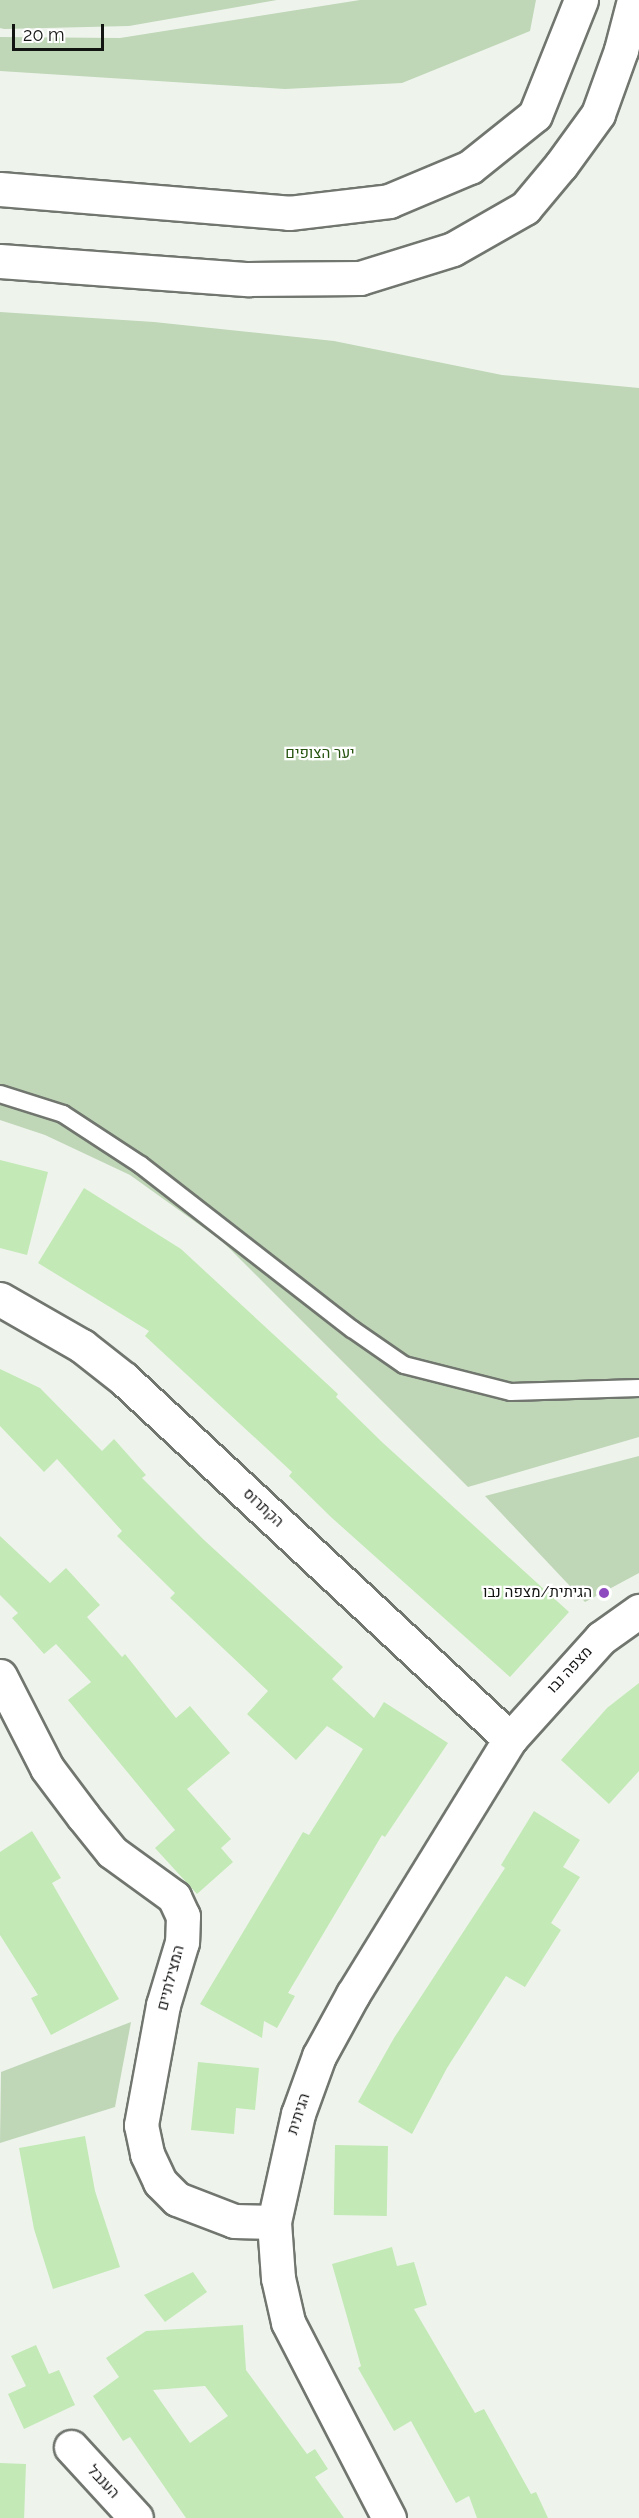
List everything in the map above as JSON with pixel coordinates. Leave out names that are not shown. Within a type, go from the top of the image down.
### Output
[{"type":"street","points":[[0,189],[289,213],[388,201],[470,167],[535,115],[581,0]]},
{"type":"street","points":[[0,261],[248,279],[360,278],[453,249],[525,208],[598,114],[621,50],[634,0]]},
{"type":"street","name":"הקתרוס","points":[[0,1299],[82,1346],[124,1379],[510,1738]]},
{"type":"street","name":"מצפה נבו","points":[[510,1738],[601,1638],[639,1611]]},
{"type":"street","name":"המצילתיים","points":[[0,1676],[47,1768],[83,1816],[112,1852],[174,1897],[183,1916],[182,1942],[163,2005],[141,2125],[147,2154],[160,2182],[177,2199],[234,2222],[274,2222]]},
{"type":"street","name":"הגיתית","points":[[389,2518],[288,2322],[278,2278],[274,2222],[292,2134],[319,2056],[353,1994],[510,1738]]},
{"type":"street","name":"הענבל","points":[[70,2447],[136,2518]]},
{"type":"lane","points":[[0,1094],[63,1114],[141,1165],[352,1329],[404,1365],[511,1392],[639,1388]]},
{"type":"green space","points":[[0,0],[277,0],[129,26],[4,29],[0,28]]},
{"type":"green space","points":[[360,0],[536,0],[530,31],[402,83],[285,89],[0,71],[0,37],[120,38]]},
{"type":"green space","name":"יער הצופים","points":[[0,312],[154,322],[334,341],[502,375],[639,388],[639,1437],[468,1487],[222,1241],[130,1175],[45,1135],[0,1120]]},
{"type":"green space","points":[[639,1456],[639,1573],[585,1602],[485,1496]]},
{"type":"green space","points":[[131,2022],[115,2107],[0,2143],[1,2072]]},
{"type":"building","points":[[0,1160],[48,1172],[27,1255],[0,1248]]},
{"type":"building","points":[[84,1188],[181,1249],[338,1394],[336,1397],[383,1443],[569,1612],[510,1677],[332,1518],[289,1476],[292,1472],[145,1336],[149,1331],[38,1263]]},
{"type":"building","points":[[0,1369],[40,1388],[102,1451],[114,1439],[146,1475],[142,1478],[204,1540],[343,1667],[332,1679],[374,1718],[384,1702],[448,1743],[385,1837],[382,1835],[288,1993],[295,1996],[277,2028],[264,2021],[262,2038],[200,2004],[303,1832],[309,1835],[363,1749],[327,1726],[296,1760],[247,1714],[268,1691],[170,1598],[175,1593],[117,1536],[122,1531],[57,1459],[44,1472],[0,1426]]},
{"type":"building","points":[[0,1536],[50,1583],[66,1568],[100,1605],[87,1617],[122,1657],[125,1654],[176,1718],[190,1706],[230,1753],[187,1789],[231,1839],[221,1848],[233,1862],[197,1894],[155,1848],[175,1830],[68,1700],[91,1682],[56,1644],[44,1654],[12,1618],[18,1613],[0,1595]]},
{"type":"building","points":[[639,1683],[639,1771],[609,1804],[561,1760],[607,1708]]},
{"type":"building","points":[[534,1811],[580,1840],[563,1867],[580,1877],[551,1923],[561,1930],[525,1987],[506,1976],[447,2068],[412,2134],[358,2102],[394,2038],[505,1868],[501,1865]]},
{"type":"building","points":[[32,1831],[61,1878],[52,1883],[119,1999],[51,2035],[31,1998],[38,1995],[0,1935],[0,1852]]},
{"type":"building","points":[[198,2062],[259,2068],[255,2110],[236,2108],[234,2134],[191,2130]]},
{"type":"building","points":[[85,2136],[95,2191],[120,2267],[53,2289],[34,2229],[19,2148]]},
{"type":"building","points":[[335,2145],[388,2146],[387,2216],[334,2215]]},
{"type":"building","points":[[392,2247],[397,2266],[414,2262],[427,2305],[414,2309],[475,2413],[484,2409],[531,2494],[536,2492],[548,2518],[477,2518],[469,2496],[456,2503],[411,2421],[394,2431],[358,2368],[361,2366],[332,2264]]},
{"type":"building","points":[[193,2272],[207,2292],[165,2322],[144,2295]]},
{"type":"building","points":[[243,2325],[246,2370],[307,2454],[315,2449],[328,2469],[315,2477],[344,2518],[186,2518],[130,2437],[123,2441],[93,2396],[119,2377],[106,2358],[146,2331]],"holes":[[[205,2386],[228,2416],[190,2443],[153,2390]]]},
{"type":"building","points":[[36,2345],[49,2374],[59,2370],[75,2405],[24,2429],[8,2394],[26,2386],[11,2356]]},
{"type":"building","points":[[0,2463],[26,2464],[24,2518],[0,2518]]},
{"type":"place","name":"הגיתית/מצפה נבו","points":[[604,1593]]}]
